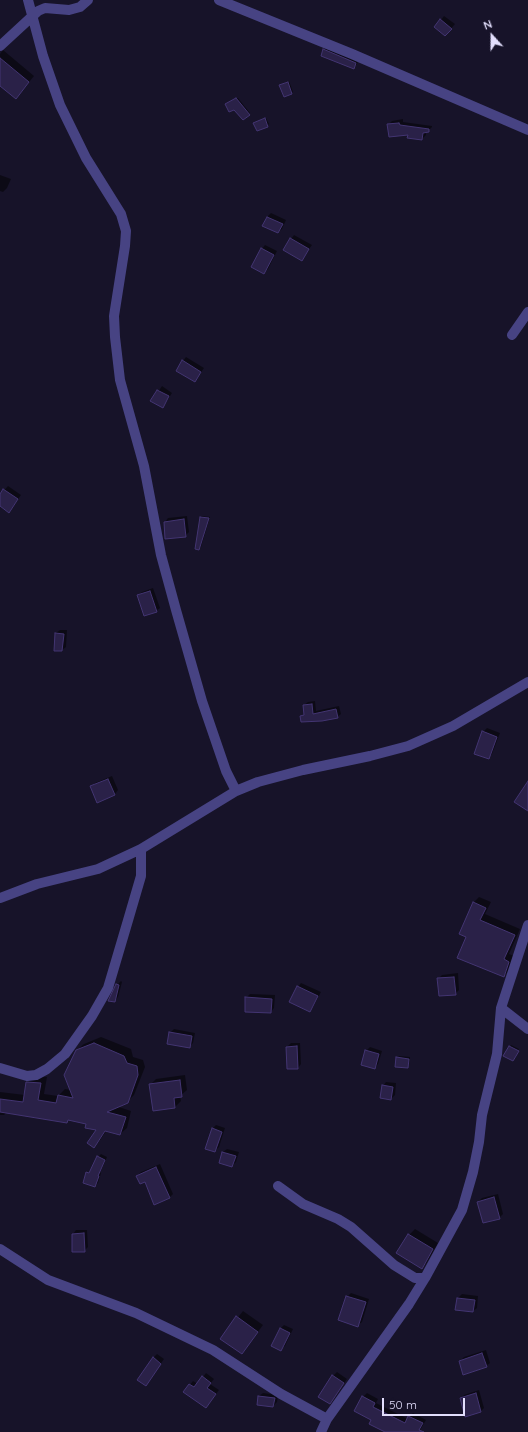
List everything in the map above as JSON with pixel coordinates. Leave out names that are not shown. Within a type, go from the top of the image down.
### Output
[{"type":"street","points":[[28,0],[43,56],[60,105],[86,158],[121,214],[126,231],[114,316],[114,337],[120,380],[144,466],[161,555],[176,610],[205,708],[226,771],[236,791]]},
{"type":"street","points":[[0,46],[38,11],[45,8],[69,10],[80,7],[88,0]]},
{"type":"street","points":[[219,0],[359,57],[528,130]]},
{"type":"street","points":[[512,335],[528,312]]},
{"type":"street","points":[[0,898],[37,884],[98,869],[141,849],[236,791],[258,782],[408,746],[453,726],[528,682]]},
{"type":"street","points":[[0,1068],[26,1076],[36,1075],[47,1069],[65,1054],[92,1016],[108,988],[127,924],[141,876],[141,849]]},
{"type":"street","points":[[321,1432],[327,1419],[409,1304],[462,1210],[473,1172],[479,1142],[482,1115],[497,1054],[501,1008],[528,925]]},
{"type":"street","points":[[501,1008],[528,1029]]},
{"type":"street","points":[[278,1186],[303,1204],[338,1219],[351,1227],[394,1266],[415,1278],[425,1278]]},
{"type":"street","points":[[0,1249],[48,1280],[136,1313],[213,1350],[282,1394],[327,1419]]},
{"type":"building","points":[[440,19],[452,29],[445,36],[434,27]]},
{"type":"building","points":[[323,49],[356,63],[354,69],[321,56]]},
{"type":"building","points":[[0,58],[29,82],[16,99],[0,86]]},
{"type":"building","points":[[288,82],[292,94],[284,97],[279,85]]},
{"type":"building","points":[[236,98],[250,115],[243,120],[234,110],[229,112],[225,104]]},
{"type":"building","points":[[265,118],[268,127],[257,131],[253,123]]},
{"type":"building","points":[[399,123],[400,125],[429,129],[429,132],[423,133],[422,140],[407,138],[408,135],[389,137],[387,124]]},
{"type":"building","points":[[267,217],[283,224],[278,233],[262,226]]},
{"type":"building","points":[[290,238],[309,249],[302,261],[283,250]]},
{"type":"building","points":[[261,248],[274,255],[264,274],[251,267]]},
{"type":"building","points":[[182,360],[201,372],[195,382],[176,371]]},
{"type":"building","points":[[157,390],[169,396],[163,408],[150,401]]},
{"type":"building","points":[[3,489],[18,499],[9,513],[0,506],[0,494]]},
{"type":"building","points":[[200,517],[209,518],[199,550],[195,549]]},
{"type":"building","points":[[184,519],[186,537],[165,539],[164,522]]},
{"type":"building","points":[[150,591],[157,612],[144,616],[137,595]]},
{"type":"building","points":[[55,633],[64,634],[62,651],[54,651]]},
{"type":"building","points":[[312,704],[313,714],[336,709],[338,718],[322,721],[301,722],[300,716],[304,715],[303,705]]},
{"type":"building","points":[[482,731],[497,737],[489,759],[474,754]]},
{"type":"building","points":[[108,779],[115,795],[97,803],[90,786]]},
{"type":"building","points":[[528,781],[528,811],[514,802]]},
{"type":"building","points":[[473,902],[486,908],[480,920],[515,935],[504,959],[509,962],[504,977],[457,958],[466,937],[459,934]]},
{"type":"building","points":[[454,977],[456,995],[439,996],[437,978]]},
{"type":"building","points":[[116,984],[119,985],[115,1002],[108,1001]]},
{"type":"building","points":[[297,986],[318,996],[310,1012],[289,1002]]},
{"type":"building","points":[[245,997],[272,999],[271,1013],[245,1012]]},
{"type":"building","points":[[169,1032],[192,1036],[190,1048],[167,1044]]},
{"type":"building","points":[[94,1043],[124,1056],[127,1063],[137,1066],[138,1075],[128,1103],[107,1112],[126,1117],[120,1135],[105,1131],[94,1148],[87,1143],[96,1130],[85,1128],[86,1124],[68,1120],[67,1123],[0,1112],[0,1099],[23,1102],[26,1082],[41,1083],[38,1100],[56,1103],[58,1095],[73,1098],[64,1075],[76,1050]]},
{"type":"building","points":[[297,1046],[298,1069],[287,1069],[286,1047]]},
{"type":"building","points":[[509,1046],[519,1051],[513,1061],[503,1056]]},
{"type":"building","points":[[365,1050],[379,1054],[375,1069],[361,1065]]},
{"type":"building","points":[[396,1057],[409,1059],[408,1068],[395,1067]]},
{"type":"building","points":[[180,1080],[182,1097],[174,1098],[175,1108],[153,1111],[149,1084]]},
{"type":"building","points":[[382,1085],[393,1087],[391,1100],[380,1098]]},
{"type":"building","points":[[212,1128],[222,1132],[215,1152],[205,1149]]},
{"type":"building","points":[[222,1152],[236,1156],[232,1167],[219,1163]]},
{"type":"building","points":[[97,1156],[105,1160],[95,1187],[83,1183],[86,1172],[89,1173]]},
{"type":"building","points":[[156,1167],[170,1198],[154,1205],[145,1182],[140,1184],[136,1176]]},
{"type":"building","points":[[494,1197],[500,1219],[483,1223],[477,1202]]},
{"type":"building","points":[[84,1233],[85,1252],[72,1252],[72,1234]]},
{"type":"building","points":[[408,1234],[433,1249],[422,1269],[396,1253]]},
{"type":"building","points":[[346,1296],[366,1302],[358,1327],[338,1320]]},
{"type":"building","points":[[457,1298],[475,1300],[473,1312],[455,1310]]},
{"type":"building","points":[[236,1316],[258,1332],[242,1354],[220,1339]]},
{"type":"building","points":[[280,1328],[290,1333],[281,1351],[271,1346]]},
{"type":"building","points":[[482,1353],[487,1367],[463,1375],[459,1361]]},
{"type":"building","points":[[153,1357],[161,1364],[146,1386],[137,1380]]},
{"type":"building","points":[[332,1375],[344,1383],[330,1404],[318,1397]]},
{"type":"building","points":[[202,1376],[211,1383],[207,1388],[216,1394],[206,1408],[183,1392],[189,1384],[194,1387]]},
{"type":"building","points":[[476,1393],[481,1412],[465,1417],[460,1398]]},
{"type":"building","points":[[258,1396],[275,1398],[273,1407],[257,1405]]},
{"type":"building","points":[[362,1396],[375,1403],[373,1407],[405,1423],[408,1416],[423,1423],[419,1430],[424,1432],[385,1432],[369,1424],[371,1420],[354,1411]]}]
